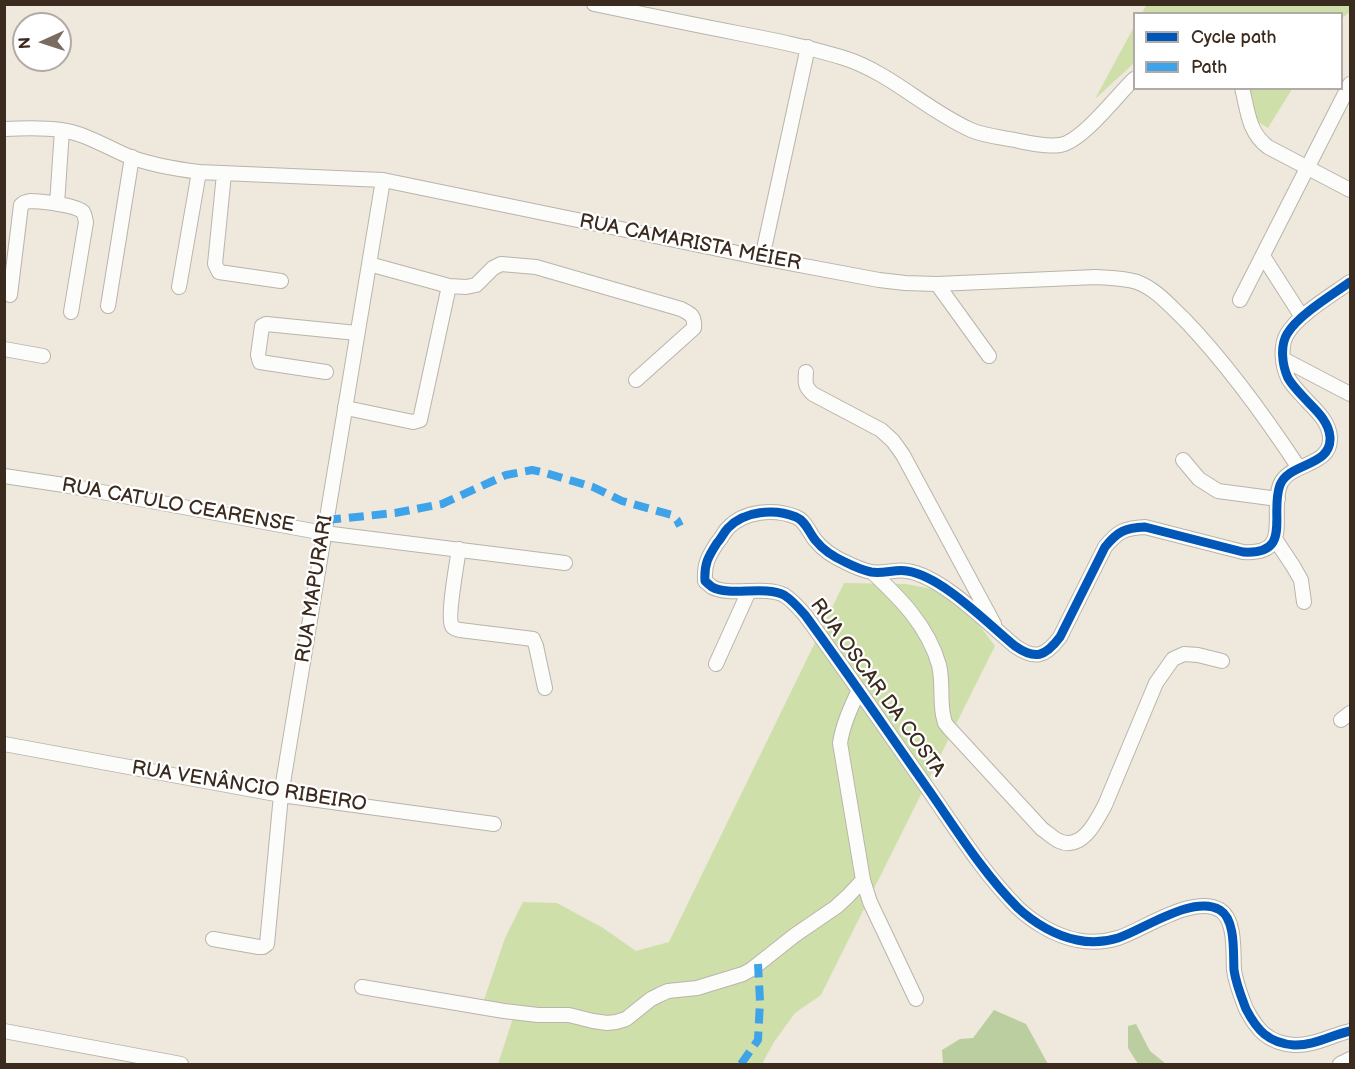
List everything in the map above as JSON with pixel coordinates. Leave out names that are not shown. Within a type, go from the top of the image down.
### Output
[{"type":"street","points":[[594,4],[808,47],[846,58],[885,76],[945,117],[972,130],[986,135],[1026,142],[1052,145],[1068,143],[1086,129],[1133,80]]},
{"type":"street","points":[[762,258],[808,47]]},
{"type":"street","points":[[1240,300],[1350,84]]},
{"type":"street","points":[[1242,90],[1252,129],[1256,136],[1268,147],[1350,190]]},
{"type":"street","name":"RUA CAMARISTA MÉIER","points":[[4,129],[62,130],[132,157],[172,168],[199,172],[383,180],[879,280],[937,284],[1096,277],[1137,282],[1153,290],[1209,345],[1265,417],[1299,468]]},
{"type":"street","points":[[57,204],[62,130]]},
{"type":"street","points":[[108,306],[132,157]]},
{"type":"street","points":[[179,287],[199,172]]},
{"type":"street","points":[[224,174],[216,268],[219,272],[281,281]]},
{"type":"street","name":"RUA MAPURARI","points":[[213,939],[260,947],[267,944],[281,795],[383,180]]},
{"type":"street","points":[[10,295],[21,205],[28,201],[57,204],[82,211],[86,222],[71,312]]},
{"type":"street","points":[[1263,256],[1302,317]]},
{"type":"street","points":[[369,264],[449,286],[466,287],[476,285],[492,268],[501,264],[536,267],[681,309],[691,314],[695,321],[694,328],[636,380]]},
{"type":"street","points":[[1305,602],[1301,580],[1275,539],[1279,486],[1299,468],[1325,454],[1330,438],[1322,416],[1288,379],[1283,359],[1284,339],[1288,331],[1302,317],[1350,282]]},
{"type":"street","points":[[937,284],[989,356]]},
{"type":"street","points":[[345,406],[413,422],[420,420],[449,286]]},
{"type":"street","points":[[326,372],[260,362],[258,355],[262,326],[266,324],[357,333]]},
{"type":"street","points":[[4,349],[43,356]]},
{"type":"street","points":[[1283,359],[1350,394]]},
{"type":"street","points":[[806,372],[805,382],[813,394],[881,430],[893,441],[909,465],[997,632]]},
{"type":"street","points":[[1183,460],[1198,478],[1218,491],[1278,499]]},
{"type":"street","name":"RUA CATULO CEARENSE","points":[[4,476],[64,485],[324,534],[565,563]]},
{"type":"street","name":"RUA OSCAR DA COSTA","points":[[1275,539],[1263,551],[1253,553],[1144,527],[1122,530],[1105,547],[1060,638],[1045,653],[1038,655],[1030,655],[1015,646],[957,597],[925,576],[907,570],[872,572],[845,562],[824,549],[816,541],[806,524],[797,517],[773,512],[750,514],[741,519],[727,528],[709,556],[704,569],[705,581],[712,587],[725,590],[768,591],[783,595],[793,602],[805,615],[859,690],[981,866],[1018,908],[1035,922],[1058,934],[1078,940],[1106,941],[1182,910],[1210,907],[1221,911],[1227,919],[1231,929],[1235,973],[1240,994],[1254,1024],[1262,1032],[1271,1039],[1295,1045],[1308,1044],[1350,1031]]},
{"type":"street","points":[[459,549],[450,614],[452,626],[460,630],[533,639],[545,688]]},
{"type":"street","points":[[872,572],[909,609],[933,648],[939,666],[942,715],[945,723],[1042,829],[1067,843],[1077,842],[1096,822],[1156,683],[1173,659],[1184,654],[1222,661]]},
{"type":"street","points":[[716,664],[748,591]]},
{"type":"street","points":[[859,690],[846,718],[840,743],[862,880],[870,902],[916,999]]},
{"type":"street","name":"RUA VENÂNCIO RIBEIRO","points":[[4,744],[281,795],[494,824]]},
{"type":"street","points":[[362,987],[504,1011],[538,1015],[569,1015],[593,1021],[616,1022],[626,1019],[659,995],[697,988],[752,969],[795,935],[836,907],[862,880]]},
{"type":"street","points":[[4,1030],[181,1065]]},
{"type":"street","points":[[1340,1065],[1350,1059]]},
{"type":"green space","points":[[1147,4],[1350,4],[1350,12],[1343,17],[1343,12],[1143,12]]},
{"type":"green space","points":[[1133,29],[1133,64],[1095,99]]},
{"type":"green space","points":[[1248,90],[1291,90],[1268,128],[1250,117]]},
{"type":"green space","points":[[844,583],[906,584],[933,589],[967,609],[995,646],[821,995],[795,1013],[774,1042],[762,1064],[498,1064],[513,1018],[481,1009],[505,938],[523,902],[557,903],[603,928],[636,951],[669,942]]},
{"type":"green space","points":[[994,1010],[1026,1024],[1048,1064],[943,1064],[942,1050],[960,1039],[973,1038]]},
{"type":"green space","points":[[1136,1024],[1150,1051],[1166,1064],[1138,1064],[1128,1048],[1128,1026]]},
{"type":"marked path","points":[[326,520],[395,513],[442,504],[506,475],[532,470],[593,487],[622,501],[672,515],[680,526]]},
{"type":"marked path","points":[[741,1064],[758,1040],[760,1001],[758,964]]},
{"type":"cycle path","points":[[1350,282],[1299,320],[1287,334],[1283,344],[1284,367],[1288,378],[1322,418],[1328,427],[1330,437],[1329,447],[1324,454],[1292,472],[1280,485],[1277,496],[1277,530],[1269,547],[1259,551],[1243,552],[1145,527],[1122,531],[1105,547],[1060,637],[1044,652],[1034,655],[1015,646],[949,591],[921,575],[907,571],[871,572],[837,558],[819,545],[802,521],[787,514],[760,513],[735,522],[711,552],[705,575],[705,581],[719,590],[776,592],[790,599],[798,607],[982,866],[1005,894],[1031,919],[1069,938],[1098,942],[1118,938],[1182,910],[1196,906],[1209,906],[1220,910],[1229,921],[1236,980],[1246,1009],[1264,1034],[1285,1044],[1301,1045],[1350,1031]]}]
